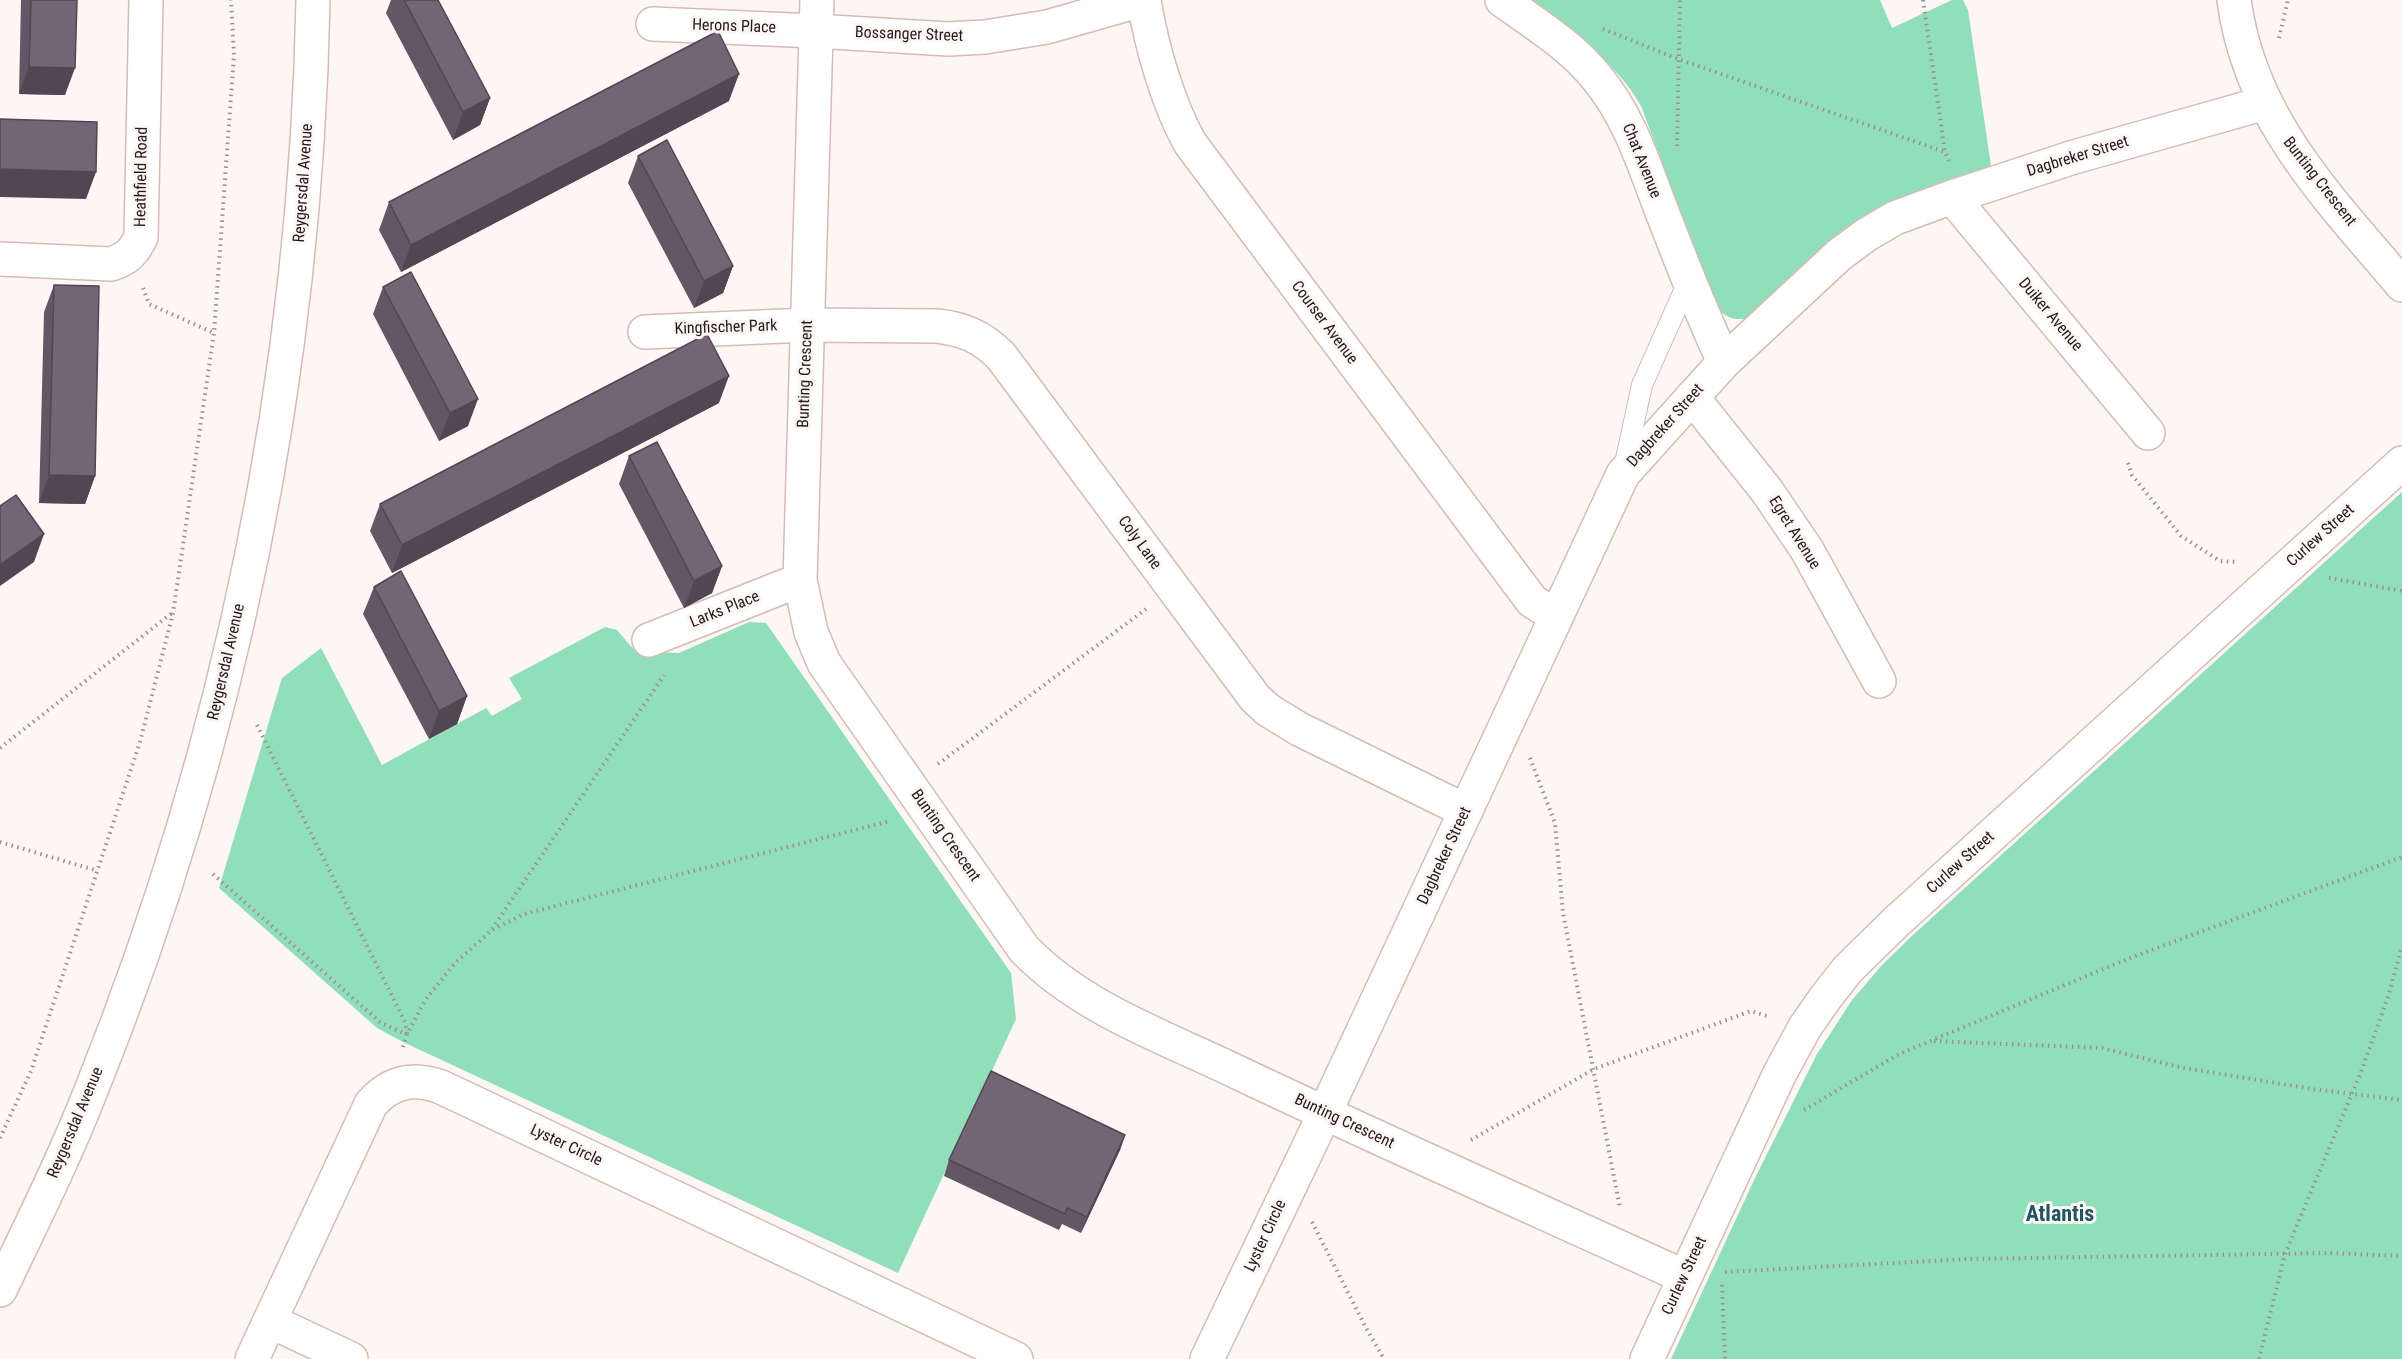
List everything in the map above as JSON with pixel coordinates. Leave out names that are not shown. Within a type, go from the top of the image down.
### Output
[{"type":"street","name":"Heathfield Road","points":[[130,255],[141,237],[146,0]]},
{"type":"street","name":"Reygersdal Avenue","points":[[0,1290],[87,1101],[126,1001],[192,798],[223,685],[257,530],[288,340],[306,170],[313,0]]},
{"type":"street","name":"Bossanger Street","points":[[817,15],[948,39],[985,37],[1047,27],[1143,0]]},
{"type":"street","name":"Courser Avenue","points":[[1143,0],[1149,31],[1176,114],[1190,143],[1532,601],[1556,616]]},
{"type":"street","name":"Chat Avenue","points":[[1502,0],[1569,49],[1597,77],[1614,101],[1629,126],[1688,282],[1724,362]]},
{"type":"street","name":"Bunting Crescent","points":[[2234,0],[2248,61],[2265,103],[2297,158],[2402,285]]},
{"type":"street","name":"Herons Place","points":[[653,24],[817,15]]},
{"type":"street","name":"Bunting Crescent","points":[[817,15],[800,580],[811,632],[824,663],[1024,949],[1055,979],[1094,1004],[1324,1113],[1685,1277]]},
{"type":"street","name":"Dagbreker Street","points":[[1324,1113],[1623,474],[1724,362],[1839,255],[1866,234],[1895,218],[2074,157],[2265,103]]},
{"type":"street","name":"Duiker Avenue","points":[[1952,197],[2148,433]]},
{"type":"street","points":[[0,259],[111,264],[130,255]]},
{"type":"street","name":"Kingfischer Park","points":[[645,332],[807,325]]},
{"type":"street","name":"Coly Lane","points":[[807,325],[937,326],[955,328],[973,334],[988,343],[1001,356],[1243,683],[1268,710],[1299,729],[1466,811]]},
{"type":"street","name":"Egret Avenue","points":[[1692,397],[1767,491],[1807,550],[1879,681]]},
{"type":"street","name":"Curlew Street","points":[[1647,1359],[1780,1073],[1805,1027],[1848,969],[1896,922],[2402,463]]},
{"type":"street","name":"Larks Place","points":[[649,640],[800,580]]},
{"type":"street","name":"Lyster Circle","points":[[404,1082],[417,1081],[441,1087],[1016,1359]]},
{"type":"street","points":[[252,1359],[372,1104],[386,1090],[404,1082]]},
{"type":"street","name":"Lyster Circle","points":[[1207,1359],[1324,1113]]},
{"type":"street","points":[[270,1321],[351,1359]]},
{"type":"lane","points":[[1623,474],[1642,386],[1688,282]]},
{"type":"path","points":[[0,1138],[31,1071],[140,742],[172,613],[214,333],[234,55],[231,0]]},
{"type":"path","points":[[1677,153],[1680,0]]},
{"type":"path","points":[[1923,0],[1945,152],[1950,162],[1952,197]]},
{"type":"path","points":[[1593,25],[1678,59],[1945,152]]},
{"type":"path","points":[[130,255],[149,304],[214,333]]},
{"type":"path","points":[[2148,433],[2123,446],[2132,475],[2181,536],[2220,561],[2291,564],[2337,581],[2402,591]]},
{"type":"path","points":[[404,1082],[403,1042],[407,1034],[441,980],[474,945],[492,930],[524,914],[919,797],[1173,589]]},
{"type":"path","points":[[0,748],[172,613]]},
{"type":"path","points":[[492,930],[666,672]]},
{"type":"path","points":[[257,725],[405,1022],[407,1034]]},
{"type":"path","points":[[1503,731],[1524,741],[1555,823],[1563,913],[1621,1214],[1612,1244]]},
{"type":"path","points":[[0,842],[98,870]]},
{"type":"path","points":[[1762,1113],[1782,1123],[1899,1054],[2130,958],[2402,857]]},
{"type":"path","points":[[213,874],[381,1023],[407,1034]]},
{"type":"path","points":[[2259,1359],[2285,1254],[2352,1094],[2388,997],[2402,946]]},
{"type":"path","points":[[1458,1173],[1462,1145],[1594,1069],[1751,1011],[1805,1027]]},
{"type":"path","points":[[1931,1041],[2102,1048],[2179,1067],[2402,1100]]},
{"type":"path","points":[[1292,1182],[1384,1359]]},
{"type":"path","points":[[1685,1277],[1968,1259],[2285,1254],[2402,1256]]},
{"type":"path","points":[[1722,1273],[1725,1359]]},
{"type":"green space","points":[[1526,0],[1880,0],[1892,28],[1952,0],[1963,0],[1968,10],[1991,166],[1924,189],[1874,211],[1829,242],[1749,318],[1731,318],[1716,307],[1641,106],[1618,74],[1590,47]]},
{"type":"green space","points":[[2402,492],[2402,1359],[1671,1359],[1756,1176],[1817,1054],[1852,1000],[1882,965],[1914,934]]},
{"type":"green space","points":[[749,622],[766,623],[1011,973],[1016,1019],[898,1273],[377,1028],[219,888],[282,678],[321,648],[382,765],[486,708],[492,716],[522,699],[509,678],[605,627],[617,630],[635,651],[679,653]]},
{"type":"building","points":[[31,0],[77,0],[75,68],[29,67]]},
{"type":"building","points":[[404,0],[438,0],[490,98],[463,112]]},
{"type":"building","points":[[718,31],[739,74],[411,245],[389,202]]},
{"type":"building","points":[[0,119],[97,122],[96,172],[0,169]]},
{"type":"building","points":[[667,140],[733,266],[704,281],[638,156]]},
{"type":"building","points":[[411,272],[478,399],[450,413],[383,287]]},
{"type":"building","points":[[54,285],[99,286],[95,476],[49,475]]},
{"type":"building","points":[[707,334],[729,376],[402,545],[380,504]]},
{"type":"building","points":[[657,442],[722,566],[694,581],[629,456]]},
{"type":"building","points":[[16,495],[44,534],[0,565],[0,506]]},
{"type":"building","points":[[401,571],[467,696],[439,711],[374,587]]},
{"type":"building","points":[[991,1071],[1125,1135],[1087,1217],[1067,1208],[1065,1214],[949,1160]]},
{"type":"district","name":"Atlantis","points":[[2060,1215]]}]
